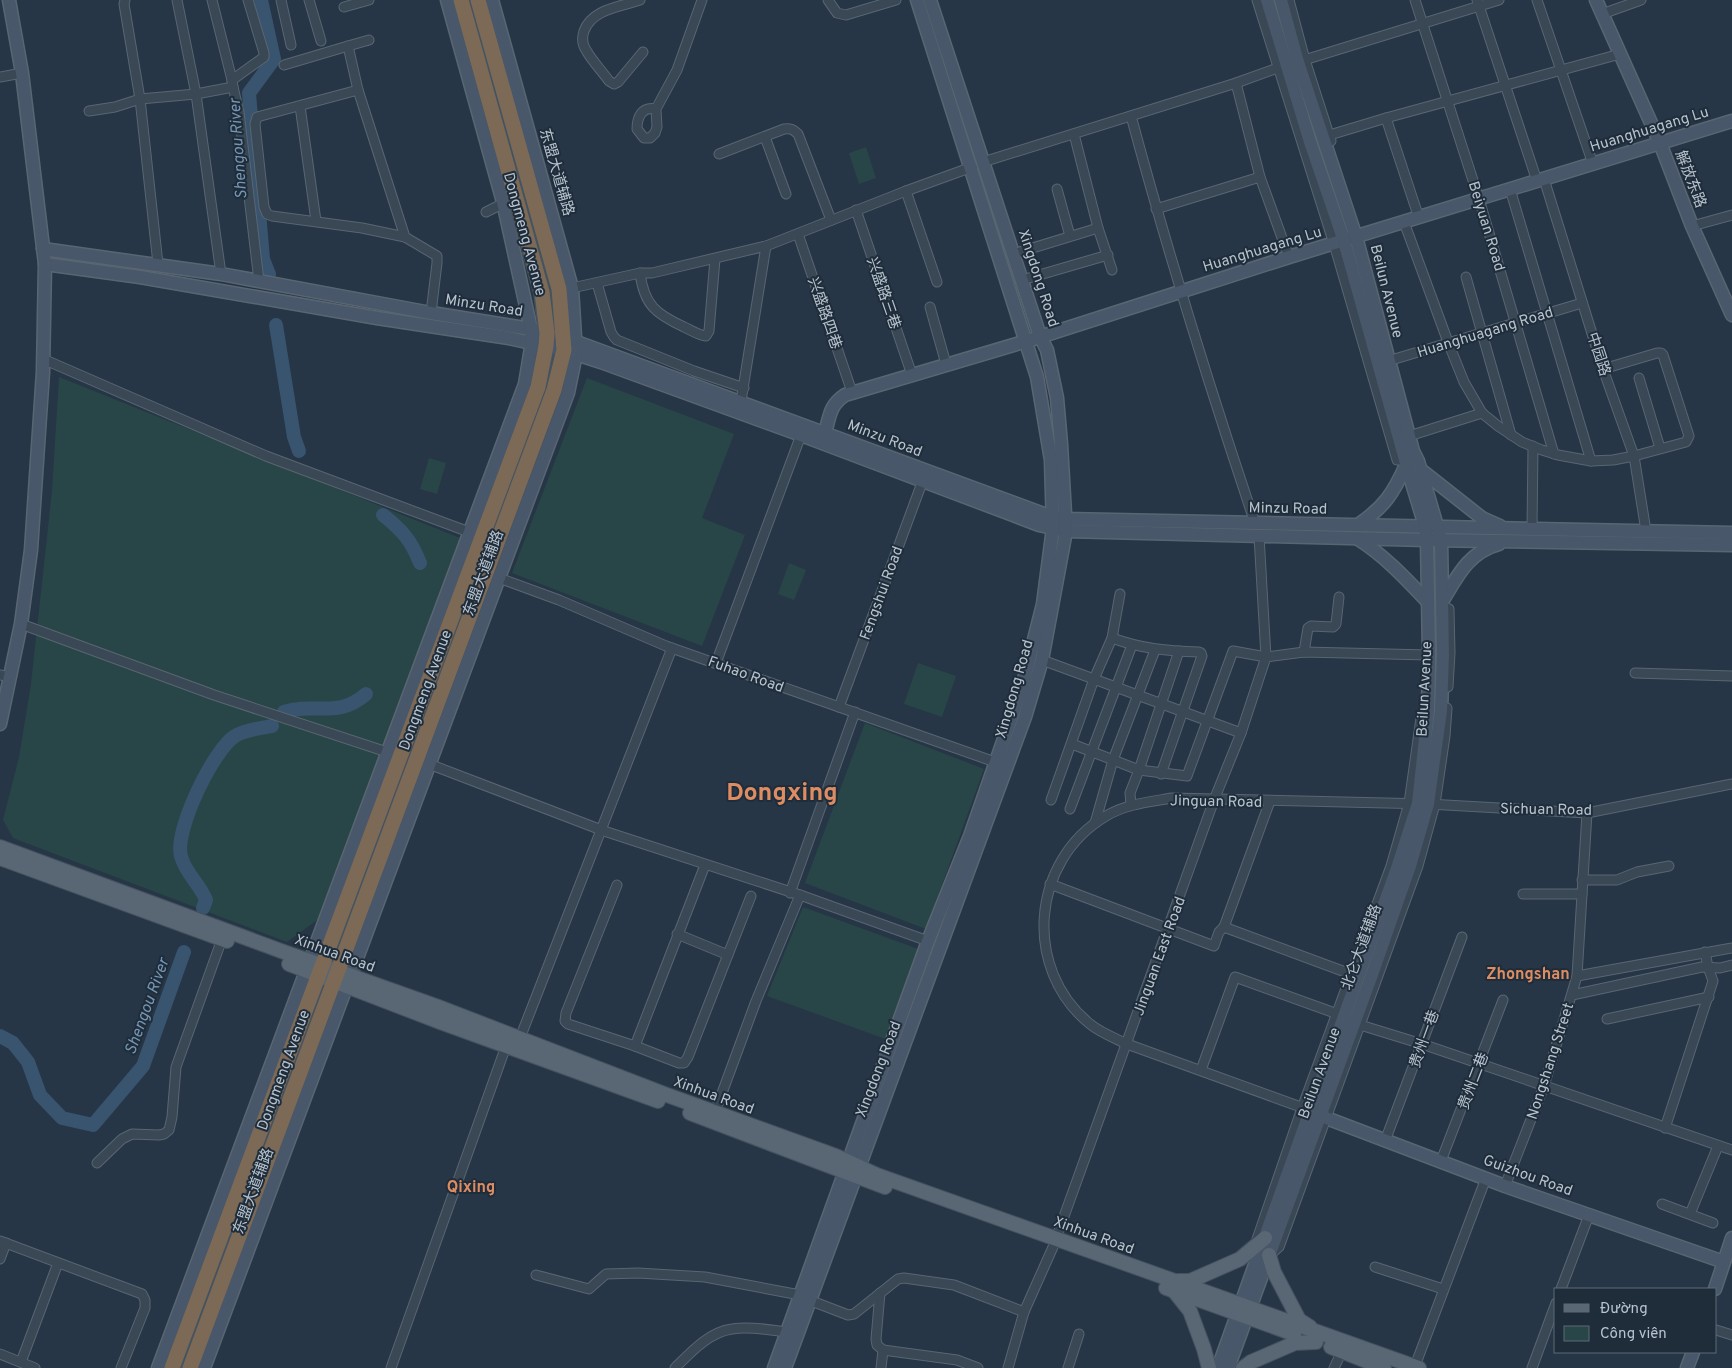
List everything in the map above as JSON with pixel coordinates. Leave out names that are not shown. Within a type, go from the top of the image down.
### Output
[{"type":"highway","name":"Dongmeng Avenue","points":[[172,1368],[314,968],[507,448],[538,386],[542,292],[510,200],[461,0]]},
{"type":"highway","name":"Dongmeng Avenue","points":[[190,1368],[342,979],[570,345],[559,289],[478,0]]},
{"type":"main road","points":[[0,724],[5,676],[21,624],[31,550],[43,359],[45,264],[22,74],[9,0]]},
{"type":"main road","points":[[447,0],[510,200]]},
{"type":"main road","name":"东盟大道辅路","points":[[204,1368],[342,979],[429,764],[568,392],[572,288],[492,0]]},
{"type":"main road","name":"Xingdong Road","points":[[774,1368],[787,1332],[804,1297],[1025,717],[1042,660],[1059,524],[1057,398],[1047,350],[1040,336],[1014,254],[977,164],[917,0]]},
{"type":"main road","name":"Xingdong Road","points":[[852,1169],[928,941],[970,836],[1022,688],[1043,604],[1059,524],[1052,460],[1037,377],[930,0]]},
{"type":"main road","name":"Beilun Avenue","points":[[1218,1368],[1270,1255],[1324,1117],[1358,1024],[1410,866],[1441,710],[1443,655],[1440,534],[1412,464],[1411,435],[1391,360],[1292,64],[1267,0]]},
{"type":"main road","name":"Beilun Avenue","points":[[1228,1368],[1237,1343],[1249,1279],[1265,1238],[1306,1109],[1354,975],[1422,804],[1428,710],[1426,655],[1428,604],[1427,540],[1425,526],[1412,464],[1349,239],[1326,136],[1292,64],[1281,0]]},
{"type":"main road","name":"解放东路","points":[[1596,0],[1660,143],[1692,226],[1732,315]]},
{"type":"main road","name":"Huanghuagang Lu","points":[[825,432],[831,409],[836,401],[846,394],[1027,341],[1289,257],[1732,121]]},
{"type":"main road","name":"Minzu Road","points":[[43,249],[221,274],[430,313],[570,345],[741,401],[1059,524],[1255,523],[1427,540],[1440,534]]},
{"type":"main road","name":"Minzu Road","points":[[45,264],[140,277],[378,318],[539,338]]},
{"type":"main road","name":"Minzu Road","points":[[570,345],[601,362],[801,434],[1013,515],[1059,524],[1259,536],[1357,532],[1425,526],[1440,534],[1732,545]]},
{"type":"main road","name":"东盟大道辅路","points":[[393,755],[469,532],[507,448]]},
{"type":"main road","points":[[1428,604],[1399,571],[1357,532],[1388,499],[1412,464],[1482,518],[1509,536],[1474,556],[1459,574],[1443,603]]},
{"type":"main road","name":"Minzu Road","points":[[1509,536],[1532,528],[1732,533]]},
{"type":"main road","name":"Xinhua Road","points":[[0,847],[342,979],[506,1046],[852,1169],[877,1175],[1055,1243],[1317,1338],[1417,1367]]},
{"type":"main road","name":"Xinhua Road","points":[[0,858],[222,939],[314,968]]},
{"type":"main road","name":"东盟大道辅路","points":[[158,1368],[314,968]]},
{"type":"main road","name":"Xinhua Road","points":[[342,979],[520,1038],[715,1112],[852,1169]]},
{"type":"main road","name":"Guizhou Road","points":[[1324,1117],[1505,1186],[1724,1262]]},
{"type":"main road","points":[[1208,1368],[1204,1349],[1190,1312],[1174,1286],[1240,1260],[1265,1238]]},
{"type":"main road","points":[[1715,1288],[1732,1238]]},
{"type":"main road","points":[[1270,1255],[1274,1272],[1299,1320],[1317,1338]]},
{"type":"main road","name":"Xingdong Road","points":[[785,1368],[804,1297]]},
{"type":"main road","points":[[1243,1368],[1251,1362],[1295,1343],[1317,1338]]},
{"type":"main road","name":"Xinhua Road","points":[[1317,1338],[1342,1351],[1384,1368]]},
{"type":"main road","points":[[1687,1368],[1693,1353]]},
{"type":"street","points":[[125,0],[140,99],[158,264]]},
{"type":"street","points":[[178,0],[196,94],[221,274]]},
{"type":"street","points":[[212,0],[239,112],[259,281]]},
{"type":"street","points":[[88,111],[115,107],[140,99],[196,94],[233,84],[264,58],[248,0]]},
{"type":"street","points":[[281,0],[291,45]]},
{"type":"street","points":[[309,0],[321,41]]},
{"type":"street","points":[[344,7],[369,0]]},
{"type":"street","points":[[640,0],[598,14],[592,18],[586,25],[583,42],[585,49],[609,81],[614,84],[618,82],[643,52]]},
{"type":"street","points":[[656,109],[677,70],[702,0]]},
{"type":"street","points":[[828,0],[837,13],[846,15],[896,0]]},
{"type":"street","points":[[1257,0],[1292,64]]},
{"type":"street","points":[[1289,0],[1292,64]]},
{"type":"street","name":"Beiyuan Road","points":[[1415,0],[1449,101],[1554,454]]},
{"type":"street","points":[[572,288],[640,273],[652,273],[766,246],[977,164],[1424,24],[1478,3],[1499,0]]},
{"type":"street","points":[[1537,0],[1593,164]]},
{"type":"street","points":[[1602,14],[1641,0]]},
{"type":"street","name":"中园路","points":[[1478,3],[1634,456],[1646,531]]},
{"type":"street","points":[[284,65],[369,40]]},
{"type":"street","points":[[348,46],[358,90],[405,237]]},
{"type":"street","points":[[1326,136],[1620,54]]},
{"type":"street","points":[[0,77],[22,74]]},
{"type":"street","points":[[1236,83],[1260,177],[1289,257]]},
{"type":"street","points":[[358,90],[300,106],[260,114],[255,120],[264,207],[268,214],[272,216],[362,228],[405,237],[437,256],[438,263],[430,313]]},
{"type":"street","points":[[300,106],[316,221]]},
{"type":"street","points":[[1131,116],[1156,209],[1255,523]]},
{"type":"street","points":[[1386,118],[1419,218]]},
{"type":"street","points":[[718,154],[790,128],[798,134],[831,220]]},
{"type":"street","points":[[1074,134],[1098,228],[1112,270]]},
{"type":"street","points":[[765,137],[786,194]]},
{"type":"street","points":[[1156,209],[1260,177]]},
{"type":"street","points":[[1057,189],[1070,236]]},
{"type":"street","points":[[1510,189],[1591,460]]},
{"type":"street","points":[[906,191],[937,282]]},
{"type":"street","points":[[486,212],[510,200]]},
{"type":"street","name":"兴盛路三巷","points":[[856,210],[912,375]]},
{"type":"street","points":[[1692,226],[1732,215]]},
{"type":"street","points":[[1404,222],[1464,382],[1482,413],[1512,435],[1533,446],[1554,454],[1591,460],[1613,460],[1686,442],[1688,436],[1661,353],[1603,369]]},
{"type":"street","points":[[1014,254],[1098,228]]},
{"type":"street","name":"兴盛路四巷","points":[[798,234],[852,392]]},
{"type":"street","points":[[741,401],[766,246]]},
{"type":"street","points":[[1022,280],[1108,255]]},
{"type":"street","points":[[640,273],[649,302],[656,311],[670,320],[706,336],[709,330],[715,259]]},
{"type":"street","points":[[1466,277],[1512,435]]},
{"type":"street","points":[[597,283],[611,332],[617,340],[694,371],[744,388]]},
{"type":"street","name":"Huanghuagang Road","points":[[1391,360],[1582,303]]},
{"type":"street","points":[[930,307],[946,364]]},
{"type":"street","points":[[43,359],[266,456],[469,532]]},
{"type":"street","points":[[1639,378],[1660,448]]},
{"type":"street","points":[[1411,435],[1482,413]]},
{"type":"street","points":[[716,663],[801,434]]},
{"type":"street","points":[[1532,528],[1533,446]]},
{"type":"street","name":"Fengshui Road","points":[[839,707],[923,480]]},
{"type":"street","name":"Jinguan East Road","points":[[1008,1368],[1024,1312],[1055,1243],[1214,800],[1241,733],[1266,657],[1259,536]]},
{"type":"street","name":"Fuhao Road","points":[[499,578],[559,600],[672,648],[995,762]]},
{"type":"street","points":[[1051,800],[1094,679],[1112,638],[1120,594]]},
{"type":"street","points":[[1304,652],[1308,628],[1311,626],[1334,627],[1336,624],[1339,597]]},
{"type":"street","points":[[21,624],[214,695],[393,755]]},
{"type":"street","points":[[1112,638],[1155,650],[1199,652],[1202,656],[1161,774]]},
{"type":"street","points":[[1070,809],[1132,645]]},
{"type":"street","points":[[520,1038],[672,648]]},
{"type":"street","points":[[1095,823],[1112,760],[1155,650]]},
{"type":"street","points":[[1131,805],[1130,793],[1140,770],[1179,651]]},
{"type":"street","points":[[1072,744],[1140,770],[1187,776],[1233,651],[1266,657],[1304,652],[1426,655]]},
{"type":"street","points":[[1042,660],[1241,733]]},
{"type":"street","points":[[1635,673],[1732,676]]},
{"type":"street","points":[[790,893],[855,712]]},
{"type":"street","points":[[429,764],[601,830],[800,895],[928,941]]},
{"type":"street","name":"Sichuan Road","points":[[1422,804],[1587,813],[1732,784]]},
{"type":"street","name":"Jinguan Road","points":[[1306,1109],[1128,1044],[1105,1034],[1080,1015],[1061,989],[1049,960],[1046,945],[1044,911],[1046,898],[1056,868],[1071,846],[1095,823],[1107,815],[1131,805],[1172,798],[1422,804]]},
{"type":"street","points":[[1050,884],[1214,946],[1219,932],[1224,926],[1270,801]]},
{"type":"street","name":"Nongshang Street","points":[[1505,1186],[1544,1086],[1578,976],[1587,813]]},
{"type":"street","points":[[635,1046],[705,865]]},
{"type":"street","points":[[1582,880],[1617,880],[1637,872],[1670,866]]},
{"type":"street","points":[[617,885],[566,1014],[565,1021],[568,1024],[679,1063],[684,1063],[751,896]]},
{"type":"street","points":[[1523,894],[1582,894]]},
{"type":"street","points":[[715,1112],[756,1001],[800,895]]},
{"type":"street","points":[[1224,926],[1354,975]]},
{"type":"street","points":[[677,934],[728,955]]},
{"type":"street","name":"贵州一巷","points":[[1385,1141],[1462,937]]},
{"type":"street","points":[[97,1163],[122,1139],[132,1134],[159,1135],[169,1130],[172,1117],[176,1067],[222,939]]},
{"type":"street","points":[[1578,976],[1732,948]]},
{"type":"street","points":[[1665,1128],[1713,981],[1705,952]]},
{"type":"street","points":[[1572,995],[1708,967],[1720,968],[1732,965]]},
{"type":"street","points":[[1201,1070],[1235,977],[1340,1015]]},
{"type":"street","points":[[1607,1018],[1708,997]]},
{"type":"street","name":"贵州二巷","points":[[1441,1161],[1503,1000]]},
{"type":"street","points":[[1358,1024],[1732,1150]]},
{"type":"street","points":[[391,1368],[506,1046]]},
{"type":"street","points":[[1249,1279],[1254,1248],[1306,1109]]},
{"type":"street","points":[[1690,1214],[1718,1146]]},
{"type":"street","points":[[1417,1367],[1443,1290],[1486,1178]]},
{"type":"street","points":[[1662,1204],[1713,1223]]},
{"type":"street","points":[[1561,1288],[1589,1215]]},
{"type":"street","points":[[0,1259],[3,1242],[142,1294],[145,1300],[145,1308],[121,1368]]},
{"type":"street","points":[[21,1362],[58,1263]]},
{"type":"street","points":[[1375,1267],[1443,1290]]},
{"type":"street","points":[[536,1275],[589,1288],[606,1274],[638,1273],[705,1277],[804,1297],[848,1315],[859,1311],[898,1279],[904,1278],[954,1285],[1024,1312]]},
{"type":"street","points":[[880,1293],[877,1345],[884,1350],[957,1360],[978,1368]]},
{"type":"street","points":[[1532,1368],[1554,1308]]},
{"type":"street","points":[[675,1368],[703,1342],[716,1334],[732,1329],[787,1332]]},
{"type":"street","points":[[1717,1330],[1732,1335]]},
{"type":"street","points":[[1068,1368],[1080,1334]]},
{"type":"street","points":[[1232,1368],[1237,1343]]},
{"type":"street","points":[[881,1368],[884,1350]]},
{"type":"street","points":[[1334,1368],[1342,1351]]},
{"type":"street","points":[[0,1354],[35,1368]]},
{"type":"street","points":[[938,1368],[940,1358]]},
{"type":"green space","points":[[866,147],[876,178],[859,184],[849,153]]},
{"type":"green space","points":[[59,377],[460,538],[320,918],[287,942],[13,838],[3,820],[19,757],[31,684],[52,491]]},
{"type":"green space","points":[[587,378],[734,434],[702,518],[745,535],[702,646],[512,573]]},
{"type":"green space","points":[[429,458],[446,463],[437,494],[420,489]]},
{"type":"green space","points":[[789,563],[806,570],[794,600],[778,594]]},
{"type":"green space","points":[[918,663],[956,676],[942,717],[904,704]]},
{"type":"green space","points":[[865,723],[984,769],[926,929],[805,883]]},
{"type":"green space","points":[[803,907],[921,950],[888,1040],[767,996]]},
{"type":"waterway","name":"Shengou River","points":[[261,0],[274,59],[249,93],[263,259],[269,274]]},
{"type":"waterway","name":"Shengou River","points":[[276,325],[294,437],[299,451]]},
{"type":"waterway","name":"Shengou River","points":[[383,515],[405,536],[420,563]]},
{"type":"waterway","name":"Shengou River","points":[[284,712],[295,709],[326,709],[346,706],[356,702],[366,694]]},
{"type":"waterway","name":"Shengou River","points":[[203,908],[206,900],[186,868],[181,856],[180,844],[189,811],[206,774],[226,744],[243,732],[272,726]]},
{"type":"waterway","name":"Shengou River","points":[[0,1036],[13,1043],[28,1062],[40,1095],[62,1118],[93,1125],[143,1066],[184,952]]},
{"type":"district","name":"Dongxing","points":[[782,791]]},
{"type":"district","name":"Zhongshan","points":[[1528,973]]},
{"type":"district","name":"Qixing","points":[[471,1186]]}]
